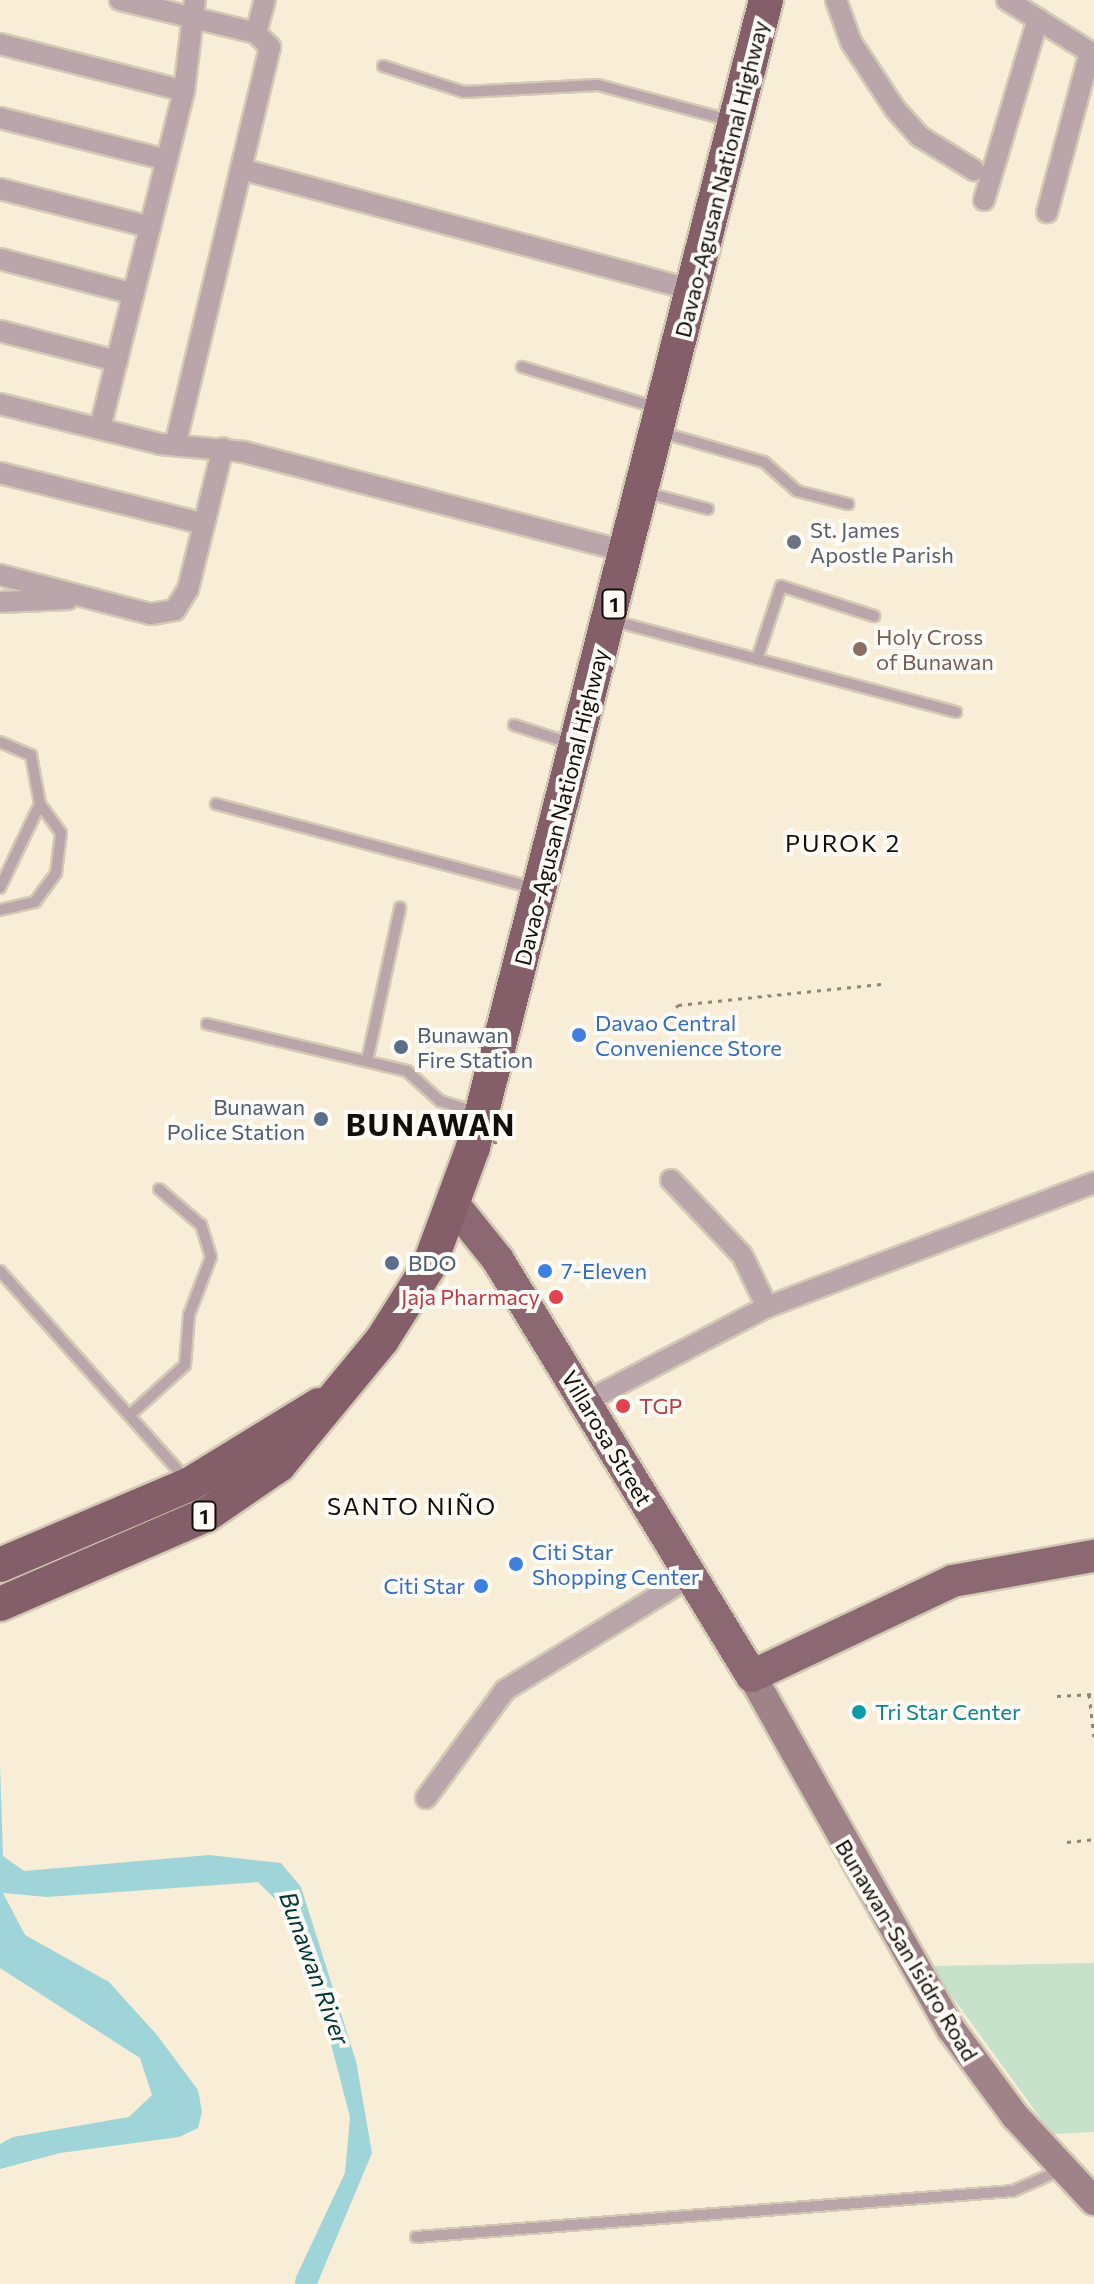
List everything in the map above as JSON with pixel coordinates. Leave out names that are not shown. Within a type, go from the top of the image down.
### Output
[{"type":"highway","name":"Davao-Agusan National Highway","points":[[0,1604],[40,1588],[198,1499],[333,1396],[402,1314],[454,1205],[468,1121],[539,890],[766,0]]},
{"type":"highway","name":"Davao-Agusan National Highway","points":[[11,1561],[198,1499]]},
{"type":"main road","name":"Villarosa Street","points":[[454,1205],[498,1260],[752,1676]]},
{"type":"main road","points":[[752,1676],[953,1581],[1094,1556]]},
{"type":"main road","name":"Bunawan-San Isidro Road","points":[[752,1676],[923,1985],[983,2076],[1062,2169],[1094,2201]]},
{"type":"street","points":[[120,0],[190,21],[256,33],[270,55],[175,445]]},
{"type":"street","points":[[100,428],[184,91],[190,21],[195,0]]},
{"type":"street","points":[[256,33],[265,0]]},
{"type":"street","points":[[836,0],[857,53],[895,109],[919,136],[974,170]]},
{"type":"street","points":[[1007,0],[1090,52],[1047,212]]},
{"type":"street","points":[[984,200],[1038,19]]},
{"type":"street","points":[[0,44],[184,91]]},
{"type":"street","points":[[0,118],[167,160]]},
{"type":"street","points":[[241,169],[693,290]]},
{"type":"street","points":[[0,189],[150,227]]},
{"type":"street","points":[[0,259],[134,294]]},
{"type":"street","points":[[0,331],[117,361]]},
{"type":"street","points":[[0,404],[175,445],[223,448],[627,552]]},
{"type":"street","points":[[0,575],[151,614],[175,610],[188,589],[223,448]]},
{"type":"street","points":[[0,473],[204,524]]},
{"type":"street","points":[[0,602],[88,598]]},
{"type":"street","points":[[671,1180],[742,1255],[767,1307]]},
{"type":"street","points":[[585,1402],[767,1307],[1094,1183]]},
{"type":"street","points":[[426,1798],[505,1690],[691,1576]]},
{"type":"lane","points":[[383,66],[464,92],[598,85],[735,122]]},
{"type":"lane","points":[[522,367],[764,462],[797,491],[848,504]]},
{"type":"lane","points":[[642,491],[708,509]]},
{"type":"lane","points":[[757,659],[781,586],[874,616]]},
{"type":"lane","points":[[610,620],[956,712]]},
{"type":"lane","points":[[514,725],[577,745]]},
{"type":"lane","points":[[0,742],[31,755],[40,804],[61,833],[56,873],[35,902],[0,910]]},
{"type":"lane","points":[[0,888],[40,804]]},
{"type":"lane","points":[[216,804],[539,890]]},
{"type":"lane","points":[[367,1061],[400,908]]},
{"type":"lane","points":[[207,1024],[407,1071],[468,1121]]},
{"type":"lane","points":[[131,1414],[185,1365],[189,1315],[211,1257],[208,1234],[159,1189]]},
{"type":"lane","points":[[0,1271],[131,1414],[198,1499]]},
{"type":"lane","points":[[416,2237],[1013,2191],[1062,2169]]},
{"type":"path","points":[[665,1024],[678,1005],[881,984]]},
{"type":"path","points":[[468,1121],[501,1144]]},
{"type":"path","points":[[400,1588],[438,1594]]},
{"type":"path","points":[[1057,1696],[1092,1694],[1094,1737]]},
{"type":"path","points":[[1067,1842],[1094,1839]]},
{"type":"green space","points":[[1094,1963],[1094,2132],[1052,2134],[930,1966]]},
{"type":"water","name":"Bunawan River","points":[[0,1764],[3,1856],[24,1871],[209,1855],[281,1863],[301,1887],[356,2061],[372,2153],[317,2284],[295,2284],[345,2173],[350,2117],[309,1959],[290,1914],[258,1882],[47,1897],[3,1893],[25,1935],[109,1982],[157,2035],[198,2090],[202,2112],[198,2128],[179,2137],[60,2153],[0,2169],[0,2144],[13,2137],[129,2117],[152,2095],[140,2058],[0,1968]]},
{"type":"place","name":"St. James Apostle Parish","points":[[794,542]]},
{"type":"place","name":"Holy Cross of Bunawan","points":[[860,649]]},
{"type":"place","name":"Davao Central Convenience Store","points":[[579,1035]]},
{"type":"place","name":"Bunawan Fire Station","points":[[401,1047]]},
{"type":"place","name":"Bunawan Police Station","points":[[321,1119]]},
{"type":"place","name":"BDO","points":[[392,1263]]},
{"type":"place","name":"7-Eleven","points":[[545,1271]]},
{"type":"place","name":"Jaja Pharmacy","points":[[556,1297]]},
{"type":"place","name":"TGP","points":[[623,1406]]},
{"type":"place","name":"Citi Star Shopping Center","points":[[516,1564]]},
{"type":"place","name":"Citi Star","points":[[481,1586]]},
{"type":"place","name":"Tri Star Center","points":[[859,1712]]},
{"type":"district","name":"PUROK 2","points":[[843,843]]},
{"type":"district","name":"BUNAWAN","points":[[431,1124]]},
{"type":"district","name":"SANTO NIÑO","points":[[412,1506]]}]
